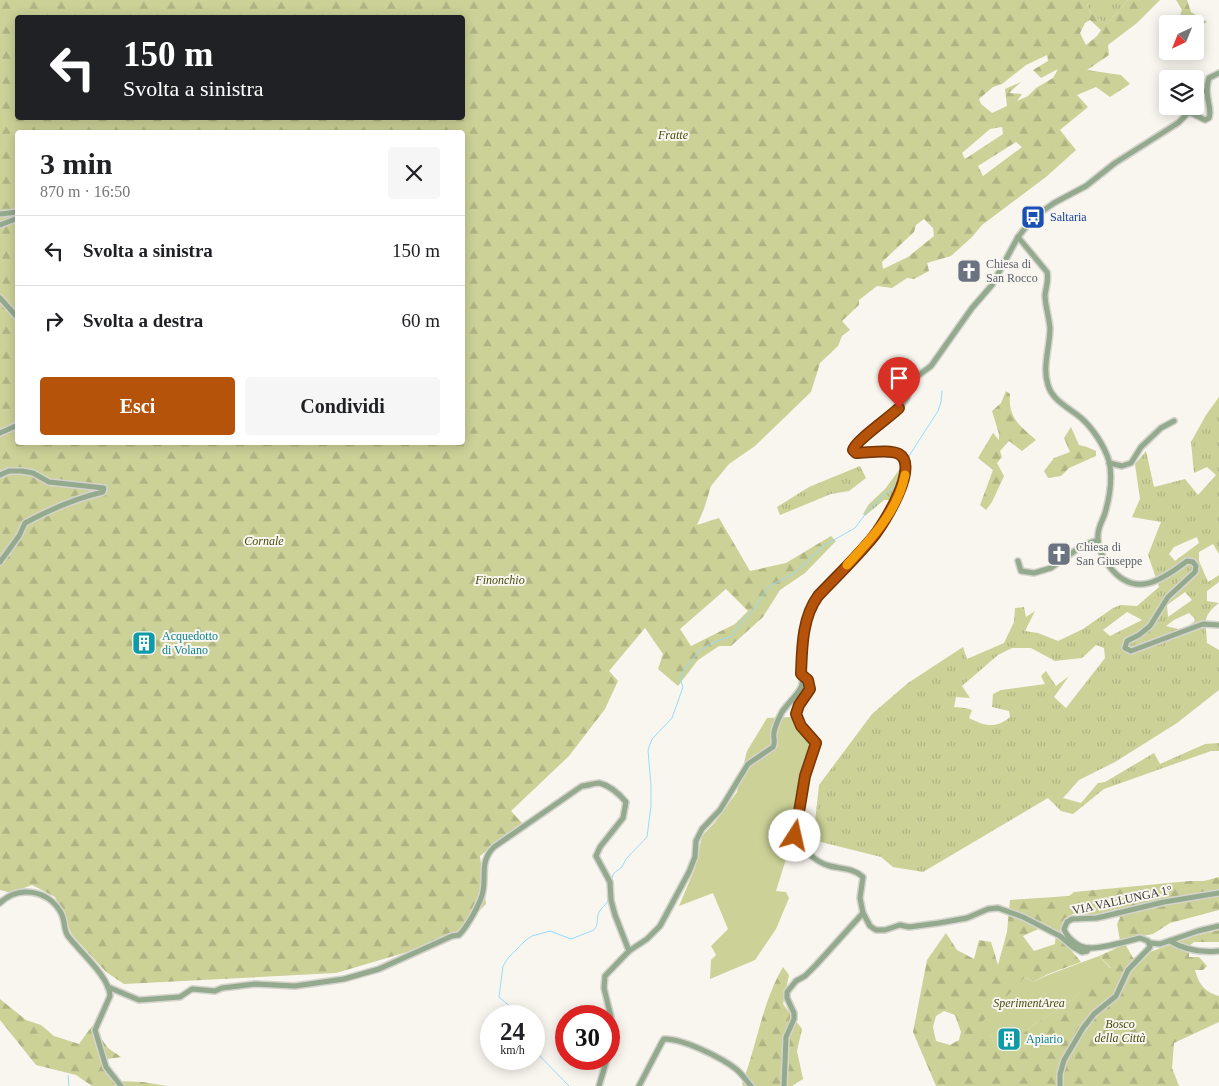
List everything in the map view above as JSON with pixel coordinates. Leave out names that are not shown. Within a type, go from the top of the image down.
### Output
[{"type":"street","points":[[1195,115],[1206,120],[1211,115],[1206,90],[1209,78],[1216,74]]},
{"type":"street","points":[[608,1005],[604,988],[605,976],[629,951],[647,939],[660,926],[690,872],[695,857],[696,841],[702,829],[720,810],[748,764],[775,743],[776,725],[782,712],[802,685],[801,674],[805,620],[812,604],[875,535],[903,483],[906,464],[899,454],[888,452],[856,453],[853,451],[853,447],[899,408],[907,398],[915,378],[931,366],[972,308],[992,285],[1016,239],[1034,217],[1086,186],[1115,163],[1178,123],[1186,115]]},
{"type":"street","points":[[0,214],[15,212]]},
{"type":"street","points":[[0,225],[15,219]]},
{"type":"street","points":[[1016,239],[1047,272],[1045,294],[1050,331],[1046,365],[1048,387],[1055,397],[1090,427],[1100,441],[1109,463],[1112,484],[1105,513],[1099,528],[1098,540],[1103,558],[1122,580],[1136,585],[1164,578],[1187,561],[1193,562],[1196,566],[1194,572],[1168,597],[1150,626],[1139,635],[1127,641],[1125,648],[1131,651],[1203,624],[1219,625]]},
{"type":"street","points":[[0,298],[15,315]]},
{"type":"street","points":[[1109,463],[1122,466],[1131,463],[1142,447],[1161,428],[1174,420]]},
{"type":"street","points":[[0,433],[15,427]]},
{"type":"street","points":[[0,474],[9,471],[22,471],[32,473],[49,482],[104,488],[103,492],[60,506],[25,523],[20,536],[10,546],[0,562]]},
{"type":"street","points":[[1018,561],[1021,571],[1034,573],[1043,571],[1057,564],[1083,545],[1098,540]]},
{"type":"street","points":[[801,674],[808,680],[810,689],[799,705],[796,714],[801,726],[816,743],[805,776],[795,836],[803,849],[823,864],[856,871],[863,877],[860,898],[863,913],[870,926],[879,931],[900,925],[939,923],[967,918],[998,908],[1016,914],[1060,936],[1077,950],[1087,951],[1089,948],[1140,938],[1150,943],[1160,944],[1219,926]]},
{"type":"street","points":[[108,987],[113,987],[139,1000],[148,1000],[180,997],[192,989],[215,991],[222,988],[255,984],[307,985],[379,969],[452,936],[459,935],[464,930],[480,901],[484,882],[484,863],[488,853],[582,786],[596,783],[621,795],[626,802],[623,818],[600,847],[596,856],[610,882],[610,900],[629,951]]},
{"type":"street","points":[[0,903],[12,894],[25,891],[34,892],[48,900],[59,910],[65,922],[68,935],[106,981],[110,996],[95,1030],[106,1067],[121,1086]]},
{"type":"street","name":"VIA VALLUNGA 1°","points":[[1089,948],[1077,944],[1065,933],[1065,926],[1072,919],[1097,918],[1164,902],[1219,893]]},
{"type":"street","points":[[784,1086],[786,1037],[794,1019],[794,1014],[787,998],[788,992],[796,981],[805,976],[816,965],[863,913]]},
{"type":"street","points":[[1170,941],[1183,949],[1209,952],[1219,951]]},
{"type":"street","points":[[1060,1086],[1060,1074],[1064,1060],[1084,1028],[1094,1014],[1116,996],[1128,970],[1150,947],[1150,943]]},
{"type":"street","points":[[639,1086],[664,1038],[669,1038],[694,1046],[734,1068],[752,1086]]},
{"type":"street","points":[[599,1086],[604,1070]]},
{"type":"green space","name":"Finonchio","points":[[0,0],[1087,0],[1090,12],[1107,24],[1128,0],[1160,0],[1137,23],[1108,45],[1109,55],[1087,70],[1121,75],[1130,84],[1110,97],[1096,87],[1077,95],[1088,107],[1060,130],[1076,150],[1046,177],[982,225],[951,256],[927,263],[929,271],[914,279],[907,278],[892,288],[877,286],[859,300],[859,305],[842,321],[850,330],[842,336],[838,346],[820,363],[811,392],[755,446],[729,464],[711,486],[697,525],[719,518],[750,571],[786,563],[831,536],[836,541],[805,573],[780,590],[763,617],[731,646],[719,646],[698,660],[678,686],[658,669],[663,654],[645,628],[609,671],[618,681],[605,709],[569,756],[511,811],[522,823],[480,856],[486,904],[459,932],[414,950],[336,973],[124,984],[106,972],[72,935],[55,897],[32,885],[11,893],[0,890]],"holes":[[[1090,20],[1101,30],[1086,45],[1080,33],[1085,23]],[[1047,55],[1048,61],[1033,70],[1041,78],[1058,69],[1053,78],[1036,88],[1028,96],[1017,101],[1022,94],[1009,93],[1021,82],[1005,89],[1007,106],[992,113],[981,104],[979,99],[993,87],[1002,84],[1026,65]],[[1002,127],[1003,134],[965,159],[962,153],[990,129]],[[1016,142],[1022,147],[983,176],[978,166]],[[924,219],[933,228],[934,236],[908,257],[883,269],[882,262],[914,232],[916,225]],[[726,589],[748,611],[735,624],[691,646],[680,629]]]},
{"type":"green space","points":[[1087,0],[1128,0],[1107,24],[1090,12]]},
{"type":"green space","points":[[1176,0],[1187,0],[1191,12],[1196,15],[1180,15],[1182,10]]},
{"type":"green space","points":[[1006,391],[1010,394],[1011,409],[1016,420],[1036,440],[1022,451],[1009,441],[1000,451],[1002,457],[997,463],[1004,476],[992,502],[986,510],[980,505],[993,470],[978,458],[993,433],[999,440],[992,411],[1001,403]]},
{"type":"green space","points":[[1219,397],[1219,554],[1213,544],[1199,552],[1199,561],[1208,582],[1219,575],[1219,582],[1207,591],[1207,601],[1219,603],[1209,612],[1206,625],[1207,643],[1219,650],[1219,690],[1177,723],[1115,762],[1079,780],[1063,798],[1081,803],[1098,783],[1105,782],[1154,753],[1160,764],[1205,744],[1219,743],[1219,751],[1211,751],[1104,789],[1073,814],[1061,811],[1048,798],[923,872],[893,867],[881,857],[813,840],[819,785],[872,714],[908,683],[963,647],[967,659],[1004,643],[1014,622],[1015,608],[1024,607],[1026,617],[1035,611],[1025,631],[1038,633],[1058,641],[1083,629],[1113,608],[1121,605],[1137,606],[1159,587],[1148,555],[1161,522],[1132,517],[1140,499],[1135,464],[1146,451],[1154,487],[1185,479],[1198,495],[1216,475],[1207,467],[1194,473],[1191,442],[1206,415]],"holes":[[[1197,537],[1199,543],[1175,561],[1169,554],[1174,547]],[[1185,592],[1192,600],[1168,617],[1167,605]],[[1127,612],[1142,620],[1110,636],[1103,630]],[[1189,613],[1195,619],[1194,622],[1182,630],[1166,626]],[[1096,645],[1104,648],[1105,658],[1066,708],[1054,697],[1069,676],[1056,686],[1046,671],[1041,676],[1045,684],[1001,690],[993,694],[992,707],[1009,711],[1010,717],[995,725],[980,723],[969,718],[972,710],[954,707],[956,697],[970,698],[962,686],[998,655],[1012,648],[1031,648],[1055,661],[1082,658]]]},
{"type":"green space","points":[[1071,427],[1079,445],[1096,451],[1096,456],[1069,468],[1061,476],[1048,478],[1044,471],[1054,458],[1070,452],[1064,438]]},
{"type":"green space","points":[[860,466],[866,478],[849,491],[831,494],[780,515],[777,507],[809,487]]},
{"type":"green space","points":[[902,466],[904,469],[902,481],[892,500],[884,500],[865,516],[863,514],[869,504],[885,489]]},
{"type":"green space","points":[[790,717],[804,727],[814,739],[792,840],[776,891],[786,892],[789,898],[776,929],[755,960],[710,979],[711,960],[716,955],[711,946],[728,929],[713,893],[679,906],[695,868],[702,836],[737,792],[747,751],[767,718]]},
{"type":"green space","name":"Bosco della Città","points":[[1219,877],[1219,910],[1170,923],[1153,934],[1123,940],[1133,958],[1194,936],[1219,930],[1219,942],[1194,942],[1189,946],[1189,957],[1199,957],[1207,966],[1203,970],[1195,970],[1200,983],[1206,990],[1219,996],[1219,1022],[1174,1043],[1172,1068],[1179,1086],[936,1086],[913,1032],[927,960],[946,933],[957,950],[974,959],[979,940],[991,942],[998,965],[1007,932],[1010,900],[1069,896],[1074,892],[1204,881]],"holes":[[[1116,909],[1120,918],[1117,924],[1121,946],[1099,956],[1111,968],[1064,1006],[1033,1025],[998,1054],[990,1034],[1025,977],[1033,982],[1048,974],[1081,962],[1063,938],[1062,927],[1064,919],[1073,914],[1096,915]],[[1045,926],[1056,931],[1055,944],[1034,951],[1023,936]],[[944,1011],[955,1015],[961,1032],[959,1040],[950,1045],[936,1041],[933,1027],[936,1016]]]},
{"type":"green space","name":"SperimentArea","points":[[1099,956],[1111,969],[1064,1006],[1033,1025],[998,1055],[990,1034],[981,1023],[1025,977],[1033,982]]},
{"type":"green space","points":[[783,967],[789,975],[783,1004],[802,1029],[797,1051],[803,1079],[792,1086],[743,1086],[742,1084],[770,995]]},
{"type":"green space","points":[[0,999],[26,1020],[41,1025],[54,1036],[79,1044],[92,1026],[108,1048],[121,1057],[101,1060],[117,1081],[143,1082],[167,1086],[92,1086],[76,1075],[36,1065],[0,1020]]},
{"type":"waterway","points":[[907,459],[938,411],[942,391]]},
{"type":"waterway","points":[[611,880],[614,873],[622,867],[626,859],[647,837],[651,806],[648,750],[652,739],[672,718],[683,687],[680,679],[684,670],[700,650],[714,642],[732,636],[771,585],[793,574],[825,545],[855,528],[869,509],[898,483],[901,469]]},
{"type":"waterway","points":[[508,1005],[499,997],[503,966],[508,958],[532,936],[550,931],[571,939],[594,930],[599,912],[608,901]]},
{"type":"waterway","points":[[545,1061],[569,1086]]},
{"type":"waterway","points":[[68,1076],[69,1086]]},
{"type":"slow traffic","points":[[847,565],[875,535],[899,494],[905,475]]},
{"type":"place","name":"Saltaria","points":[[1033,217]]},
{"type":"place","name":"Chiesa di San Rocco","points":[[969,271]]},
{"type":"place","name":"Chiesa di San Giuseppe","points":[[1059,554]]},
{"type":"place","name":"Acquedotto di Volano","points":[[144,643]]},
{"type":"place","name":"Apiario","points":[[1009,1039]]},
{"type":"route","points":[[795,836],[805,776],[816,743],[801,726],[796,714],[799,705],[810,689],[808,680],[801,674],[805,620],[818,596],[875,535],[899,494],[906,470],[906,464],[902,456],[894,452],[856,453],[853,451],[855,444],[899,408]]},
{"type":"park label","name":"Fratte","points":[[673,135]]},
{"type":"park label","name":"Cornale","points":[[264,541]]}]
